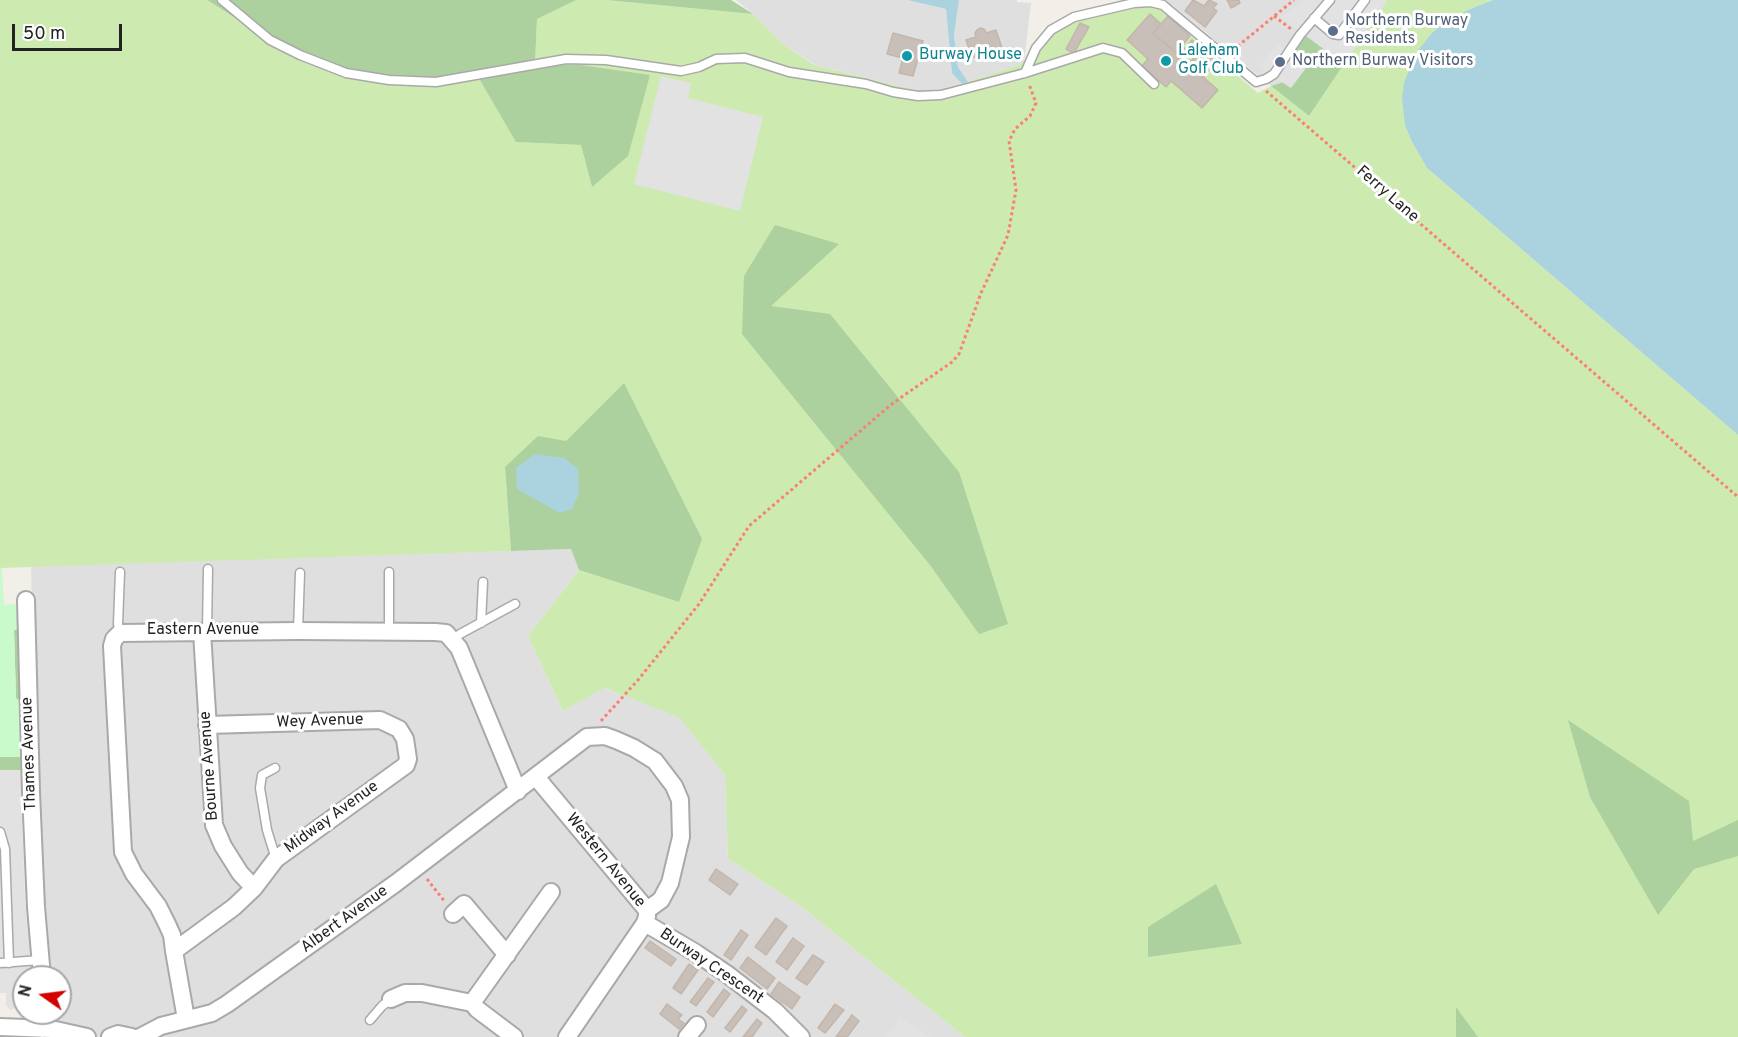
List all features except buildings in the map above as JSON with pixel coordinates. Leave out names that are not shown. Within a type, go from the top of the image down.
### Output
[{"type":"street","name":"Thames Avenue","points":[[26,600],[36,907],[41,965]]},
{"type":"street","name":"Bourne Avenue","points":[[204,632],[207,725],[214,825],[223,846],[240,873],[254,888]]},
{"type":"street","name":"Eastern Avenue","points":[[120,633],[435,632],[446,633],[453,640]]},
{"type":"street","points":[[120,633],[114,639],[112,646],[123,852],[134,874],[158,906],[172,935],[186,1020]]},
{"type":"street","points":[[453,640],[459,648],[518,791]]},
{"type":"street","name":"Wey Avenue","points":[[207,725],[381,720],[399,729],[405,739],[408,759]]},
{"type":"street","points":[[587,737],[605,736],[634,748],[655,761],[670,780],[680,800],[681,837],[673,873],[662,900],[646,916]]},
{"type":"street","name":"Albert Avenue","points":[[140,1037],[161,1026],[212,1013],[227,1004],[418,866],[587,737]]},
{"type":"street","name":"Midway Avenue","points":[[174,951],[234,907],[254,888],[276,859],[406,765],[408,759]]},
{"type":"street","name":"Western Avenue","points":[[536,777],[646,916],[567,1037]]},
{"type":"street","points":[[472,1003],[551,892]]},
{"type":"street","points":[[453,914],[464,904],[507,956]]},
{"type":"street","name":"Burway Crescent","points":[[646,916],[776,1011],[801,1037]]},
{"type":"street","points":[[392,999],[405,993],[422,993],[472,1003],[514,1037]]},
{"type":"street","points":[[54,1025],[87,1037]]},
{"type":"street","points":[[110,1037],[118,1034],[132,1037]]},
{"type":"lane","points":[[222,0],[270,40],[300,55],[346,73],[389,80],[436,82],[566,59],[606,60],[681,71],[699,68],[716,59],[745,58],[789,72],[866,84],[918,96],[941,95],[1025,73],[1103,48],[1122,53],[1154,84]]},
{"type":"lane","points":[[1025,73],[1036,48],[1051,30],[1074,17],[1134,3],[1150,2],[1162,5],[1256,82],[1274,74],[1300,35],[1330,0]]},
{"type":"lane","points":[[1314,18],[1333,34],[1339,34],[1365,0]]},
{"type":"lane","points":[[204,632],[208,570]]},
{"type":"lane","points":[[120,572],[118,624],[120,633]]},
{"type":"lane","points":[[388,632],[389,572]]},
{"type":"lane","points":[[298,631],[300,573]]},
{"type":"lane","points":[[481,622],[483,582]]},
{"type":"lane","points":[[453,640],[515,603]]},
{"type":"lane","points":[[275,768],[262,775],[260,788],[267,830],[276,859]]},
{"type":"lane","points":[[0,832],[5,849],[4,963]]},
{"type":"lane","points":[[370,1020],[382,1006],[392,999]]},
{"type":"path","points":[[1226,57],[1294,0]]},
{"type":"path","points":[[1274,16],[1300,35]]},
{"type":"path","points":[[587,737],[638,680],[699,604],[749,526],[893,403],[952,362],[959,354],[981,293],[1008,235],[1016,190],[1009,141],[1015,129],[1030,116],[1036,103],[1025,73]]},
{"type":"path","name":"Ferry Lane","points":[[1256,82],[1738,497]]},
{"type":"path","points":[[418,866],[453,914]]},
{"type":"shaded area","points":[[736,0],[907,0],[946,9],[952,73],[962,84],[934,90],[915,90],[815,65],[783,44]]},
{"type":"shaded area","points":[[959,0],[1017,0],[1017,2],[1031,3],[1024,63],[968,82],[958,67],[954,35]]},
{"type":"shaded area","points":[[1166,0],[1387,0],[1344,64],[1306,36],[1283,82],[1271,86]]},
{"type":"shaded area","name":"Northern Burway Residents","points":[[1304,0],[1387,0],[1344,64],[1306,36],[1291,57],[1306,68],[1291,88],[1258,67],[1277,44],[1285,49],[1298,30],[1281,17]]},
{"type":"shaded area","points":[[661,76],[691,83],[688,98],[763,117],[740,211],[634,184]]},
{"type":"shaded area","points":[[571,549],[579,570],[528,636],[563,711],[603,688],[679,716],[725,775],[728,859],[799,905],[965,1037],[0,1037],[0,1021],[12,1021],[12,1025],[72,1025],[72,965],[45,965],[39,896],[31,566]]},
{"type":"shaded area","points":[[0,770],[27,770],[21,794],[25,901],[33,965],[12,965],[12,1009],[6,1005],[6,993],[0,993]]},
{"type":"shaded area","points":[[900,1018],[931,1037],[886,1037]]},
{"type":"green space","points":[[0,0],[207,0],[270,40],[477,75],[517,142],[581,145],[592,187],[650,76],[581,65],[535,64],[537,19],[575,0],[606,0],[753,14],[783,44],[814,65],[915,90],[934,90],[962,84],[1024,63],[1051,30],[1074,17],[1151,2],[1258,93],[1271,86],[1309,116],[1387,0],[1493,0],[1470,9],[1405,125],[1411,140],[1427,168],[1738,435],[1738,1037],[965,1037],[799,905],[728,859],[725,775],[679,717],[604,688],[563,711],[528,636],[579,570],[679,602],[566,442],[505,467],[511,551],[0,568]]},
{"type":"green space","points":[[207,0],[576,0],[537,19],[535,64],[581,65],[650,75],[628,156],[592,187],[581,145],[516,142],[477,75],[436,82],[346,73],[270,40]]},
{"type":"green space","points":[[606,0],[731,0],[753,14]]},
{"type":"green space","points":[[1306,35],[1344,64],[1309,116],[1271,86],[1283,82],[1306,68],[1291,57]]},
{"type":"green space","points":[[775,225],[839,244],[771,306],[830,314],[959,472],[1008,624],[979,634],[930,565],[742,334],[744,276]]},
{"type":"green space","points":[[624,383],[702,539],[679,602],[579,570],[571,549],[511,551],[505,467],[538,436],[566,441]]},
{"type":"green space","points":[[0,568],[2,568],[4,605],[22,603],[22,628],[14,630],[16,698],[26,705],[27,757],[0,757]]},
{"type":"green space","points":[[22,628],[26,705],[16,699],[14,630]]},
{"type":"green space","points":[[1568,720],[1689,801],[1693,841],[1738,820],[1738,856],[1694,869],[1658,915],[1590,797]]},
{"type":"green space","points":[[0,757],[27,757],[27,770],[0,770]]},
{"type":"green space","points":[[1216,884],[1242,944],[1148,957],[1148,927]]},
{"type":"green space","points":[[1456,1007],[1478,1037],[1456,1037]]},
{"type":"water","points":[[907,0],[959,0],[954,35],[958,67],[968,82],[962,84],[952,73],[946,9]]},
{"type":"water","points":[[1493,0],[1738,0],[1738,435],[1427,168],[1411,140],[1405,125],[1402,98],[1404,83],[1416,53],[1432,33],[1443,24],[1470,9]]},
{"type":"water","points":[[535,454],[564,458],[578,469],[579,493],[572,509],[560,513],[517,489],[516,468]]},
{"type":"place","name":"Northern Burway Residents","points":[[1333,31]]},
{"type":"place","name":"Burway House","points":[[907,56]]},
{"type":"place","name":"Laleham Golf Club","points":[[1166,61]]},
{"type":"place","name":"Northern Burway Visitors","points":[[1280,62]]}]
